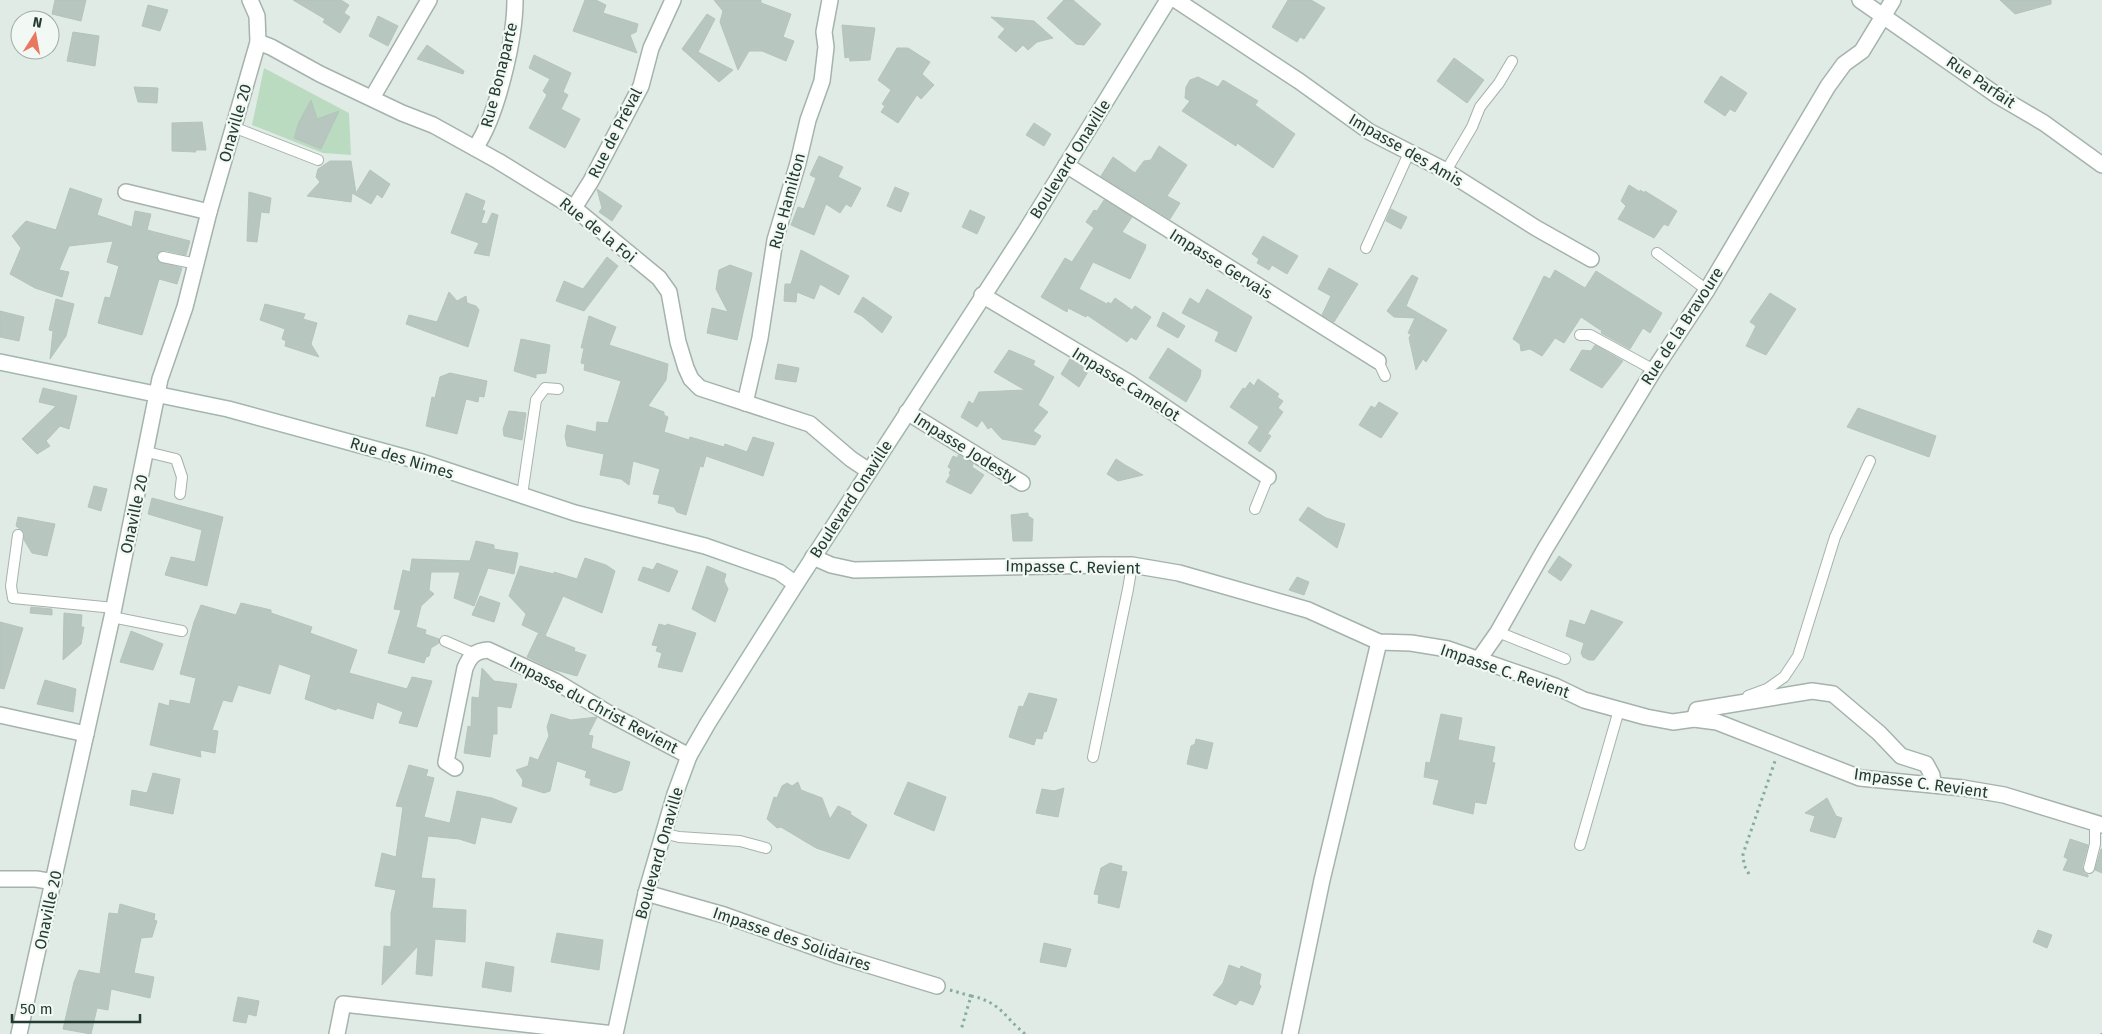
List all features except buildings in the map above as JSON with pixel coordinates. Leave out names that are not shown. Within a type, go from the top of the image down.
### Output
[{"type":"street","name":"Onaville 20","points":[[19,1034],[113,612],[158,395],[197,264],[209,212],[258,42],[257,16],[250,0]]},
{"type":"street","points":[[372,98],[429,0]]},
{"type":"street","name":"Rue Bonaparte","points":[[475,148],[486,133],[500,83],[512,35],[515,0]]},
{"type":"street","name":"Rue de Préval","points":[[574,208],[591,181],[640,86],[651,48],[672,0]]},
{"type":"street","name":"Rue Hamilton","points":[[745,403],[760,338],[767,281],[778,230],[808,120],[822,81],[826,47],[824,32],[830,0]]},
{"type":"street","name":"Boulevard Onaville","points":[[614,1034],[646,893],[663,833],[689,756],[813,557],[982,295],[1025,232],[1168,0]]},
{"type":"street","name":"Impasse des Amis","points":[[1176,0],[1299,81],[1370,132],[1446,171],[1536,228],[1591,259]]},
{"type":"street","name":"Rue Parfait","points":[[1860,0],[1998,96],[2051,128],[2102,164]]},
{"type":"street","name":"Rue de la Bravoure","points":[[1480,659],[1498,632],[1545,548],[1654,370],[1707,290],[1828,86],[1844,64],[1862,51],[1893,0]]},
{"type":"street","name":"Rue de la Foi","points":[[258,42],[402,113],[434,125],[574,208],[659,278],[669,292],[678,342],[691,379],[700,388],[810,424],[851,459],[869,471]]},
{"type":"street","name":"Impasse Gervais","points":[[1066,165],[1378,361]]},
{"type":"street","points":[[126,192],[209,212]]},
{"type":"street","name":"Impasse Camelot","points":[[982,295],[1128,382],[1268,477]]},
{"type":"street","name":"Rue des Nimes","points":[[0,362],[228,410],[422,462],[613,524],[722,552],[778,572],[796,584]]},
{"type":"street","name":"Impasse Jodesty","points":[[907,412],[1022,483]]},
{"type":"street","name":"Impasse C. Revient","points":[[813,557],[831,565],[854,570],[1132,565],[1179,573],[1308,610],[1379,642],[1411,643],[1448,648],[1556,686],[1584,700],[1620,710],[1673,722],[1694,719],[1717,722],[1860,778],[1963,788],[2004,795],[2099,825]]},
{"type":"street","points":[[1290,1034],[1322,880],[1379,642]]},
{"type":"street","name":"Impasse du Christ Revient","points":[[475,654],[479,651],[488,650],[501,655],[555,681],[608,713],[689,756]]},
{"type":"street","points":[[455,768],[446,762],[447,749],[465,668],[470,657],[475,654]]},
{"type":"street","points":[[1694,719],[1697,710],[1744,704],[1812,691],[1833,694],[1879,733],[1901,756],[1926,764],[1932,774],[1933,786]]},
{"type":"street","points":[[0,714],[86,734]]},
{"type":"street","points":[[0,879],[36,879],[54,882]]},
{"type":"street","name":"Impasse des Solidaires","points":[[646,893],[724,915],[839,956],[937,986]]},
{"type":"street","points":[[337,1034],[343,1004],[614,1034]]},
{"type":"lane","points":[[1446,171],[1472,127],[1480,106],[1512,61]]},
{"type":"lane","points":[[234,127],[318,160]]},
{"type":"lane","points":[[1366,248],[1409,153]]},
{"type":"lane","points":[[1657,253],[1707,290]]},
{"type":"lane","points":[[163,257],[197,264]]},
{"type":"lane","points":[[1580,335],[1590,335],[1654,370]]},
{"type":"lane","points":[[1378,361],[1384,376]]},
{"type":"lane","points":[[522,495],[536,400],[545,388],[558,389]]},
{"type":"lane","points":[[147,452],[176,459],[182,476],[180,494]]},
{"type":"lane","points":[[1744,704],[1747,697],[1768,689],[1784,677],[1798,656],[1835,537],[1870,461]]},
{"type":"lane","points":[[1255,509],[1268,477]]},
{"type":"lane","points":[[18,535],[11,586],[13,598],[113,612],[182,631]]},
{"type":"lane","points":[[1093,757],[1132,565]]},
{"type":"lane","points":[[1498,632],[1565,659]]},
{"type":"lane","points":[[445,641],[475,654]]},
{"type":"lane","points":[[1580,845],[1620,710]]},
{"type":"lane","points":[[2089,868],[2099,825]]},
{"type":"lane","points":[[663,833],[680,837],[740,841],[766,848]]},
{"type":"path","points":[[1749,874],[1744,865],[1743,854],[1781,747]]},
{"type":"path","points":[[937,986],[972,996],[997,1006],[1006,1013],[1016,1028],[1025,1034]]},
{"type":"path","points":[[960,1030],[972,996]]},
{"type":"green space","points":[[264,68],[349,113],[351,155],[323,153],[252,125]]}]
